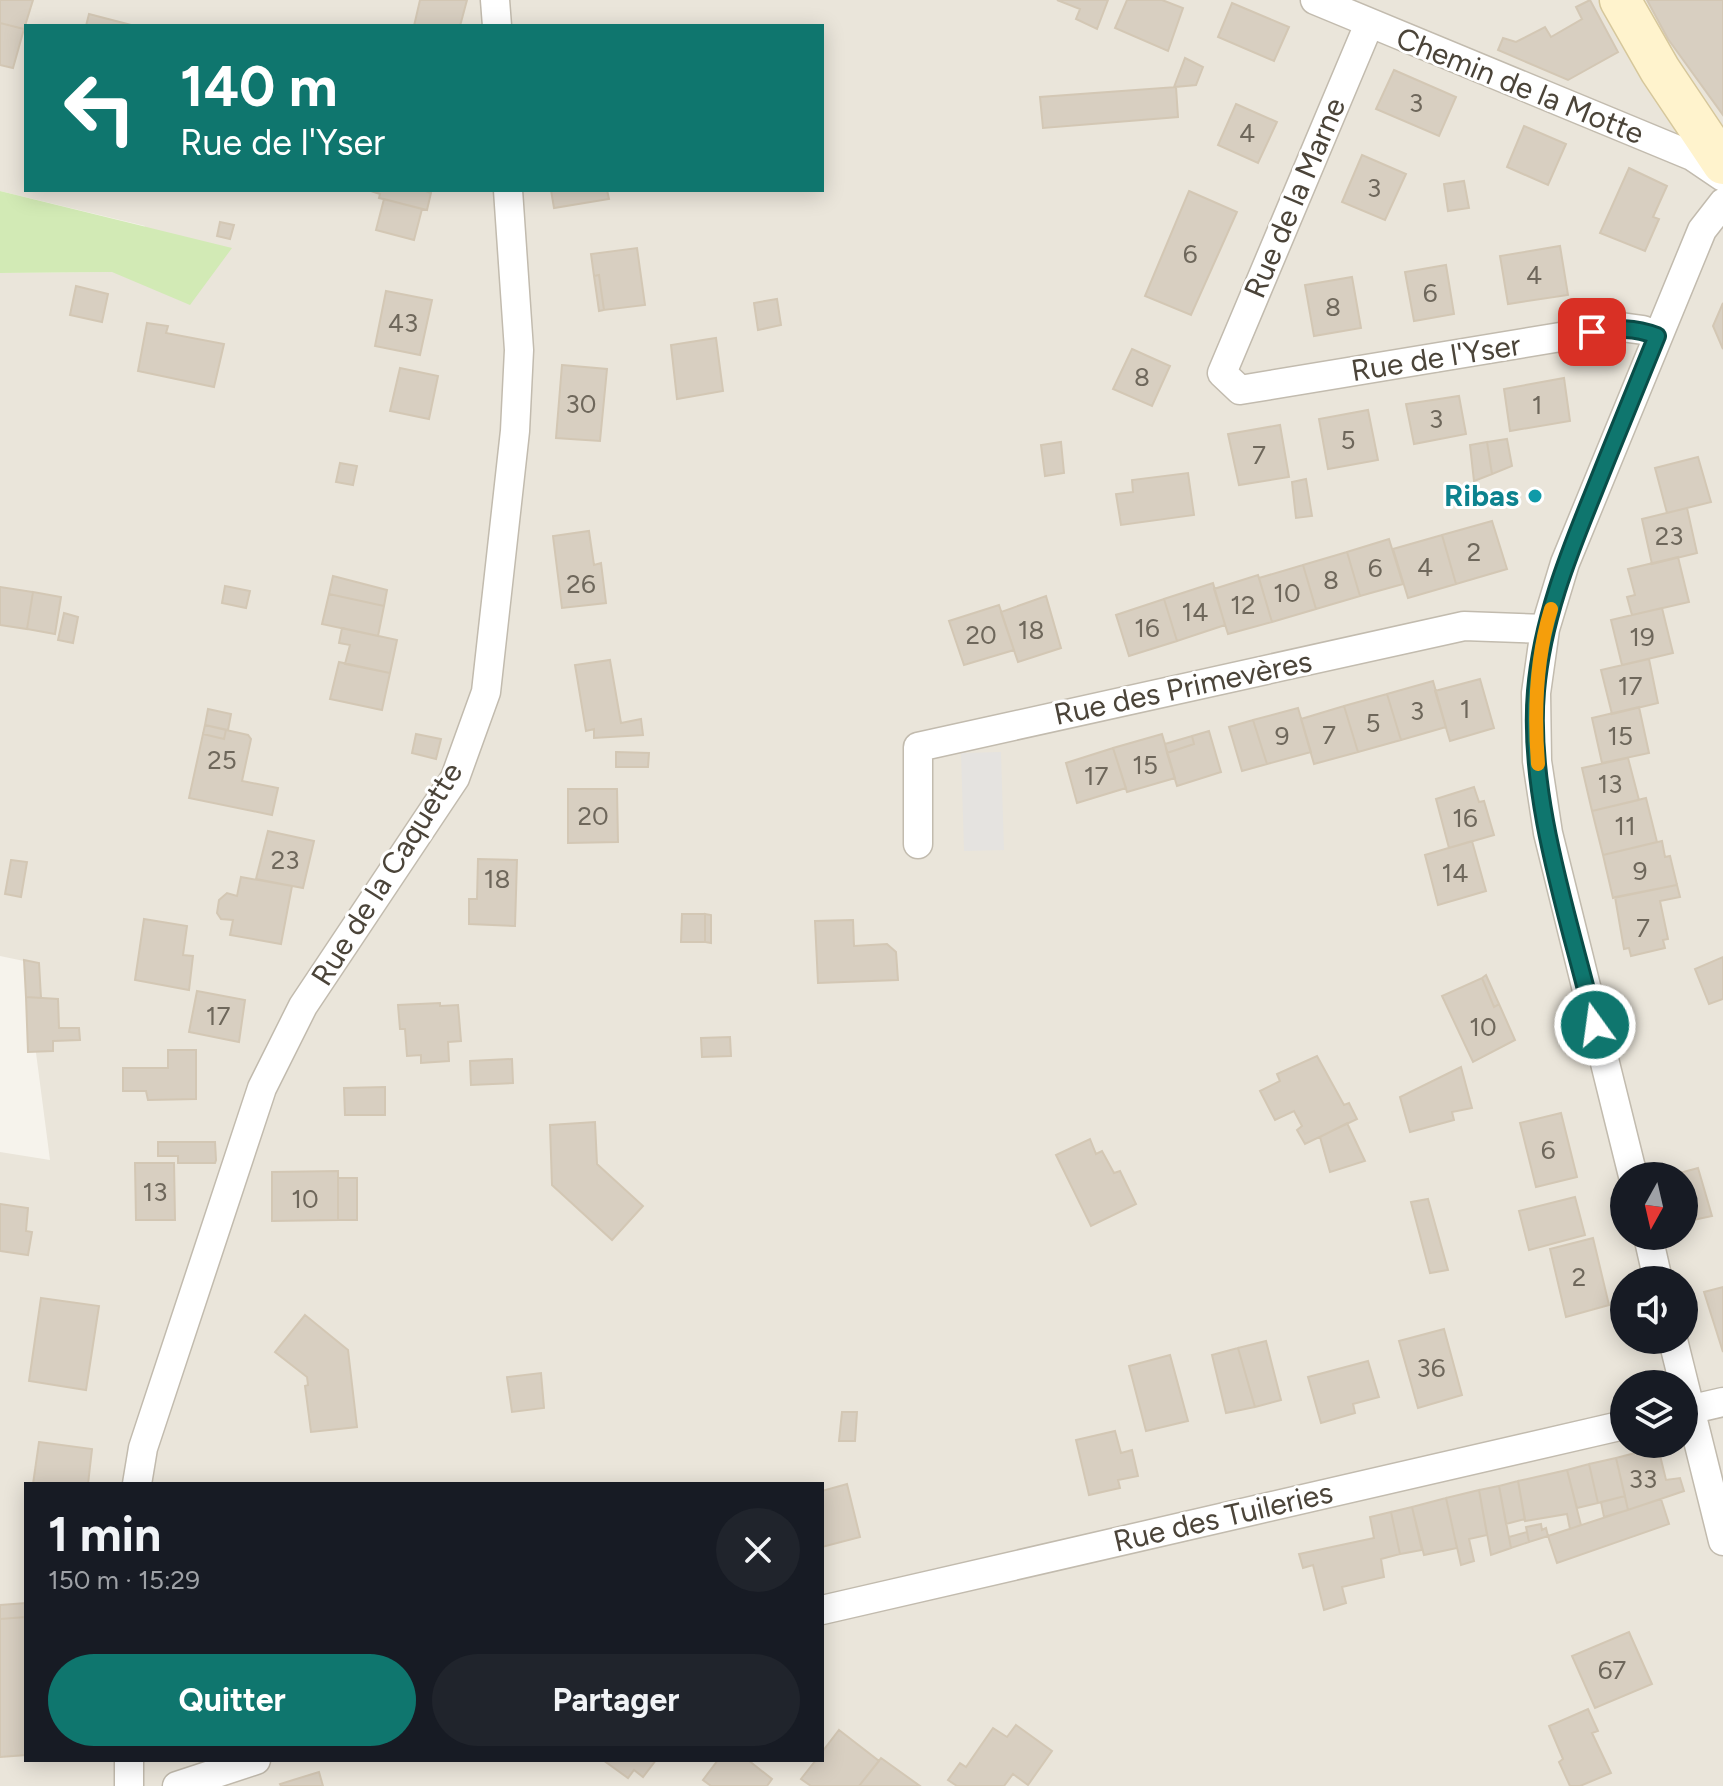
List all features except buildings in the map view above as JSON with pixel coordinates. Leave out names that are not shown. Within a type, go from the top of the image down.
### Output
[{"type":"main road","points":[[1620,0],[1660,70],[1723,164]]},
{"type":"street","points":[[495,0],[497,24]]},
{"type":"street","name":"Chemin de la Motte","points":[[1315,0],[1692,156],[1723,177]]},
{"type":"street","name":"Rue de la Marne","points":[[1222,373],[1369,24]]},
{"type":"street","name":"Rue de la Caquette","points":[[137,1482],[143,1448],[262,1088],[303,1006],[455,778],[486,692],[515,431],[519,350],[508,192]]},
{"type":"street","points":[[1630,1162],[1548,833],[1537,748],[1536,693],[1545,629],[1565,563],[1702,230],[1723,203]]},
{"type":"street","name":"Rue de l'Yser","points":[[1222,373],[1240,390],[1621,327],[1643,330],[1657,336]]},
{"type":"street","name":"Rue des Primevères","points":[[918,844],[918,747],[1464,626],[1545,629]]},
{"type":"street","points":[[1698,1408],[1723,1402]]},
{"type":"street","name":"Rue des Tuileries","points":[[824,1610],[1610,1428]]},
{"type":"street","points":[[1698,1451],[1723,1541]]},
{"type":"street","points":[[129,1762],[129,1786]]},
{"type":"street","points":[[177,1786],[250,1762]]},
{"type":"shaded area","points":[[0,0],[1723,0],[1723,1786],[0,1786],[0,1152],[50,1160],[24,961],[0,956],[0,273],[112,272],[145,226],[0,191]]},
{"type":"shaded area","points":[[1001,752],[1004,850],[964,851],[961,753]]},
{"type":"green space","points":[[0,191],[232,248],[190,305],[112,272],[0,273]]},
{"type":"slow traffic","points":[[1538,764],[1536,693],[1551,609]]},
{"type":"place","name":"Ribas","points":[[1535,496]]},
{"type":"route","points":[[1592,332],[1621,327],[1643,330],[1657,336],[1565,563],[1545,629],[1536,693],[1537,761],[1548,833],[1595,1025]]}]
